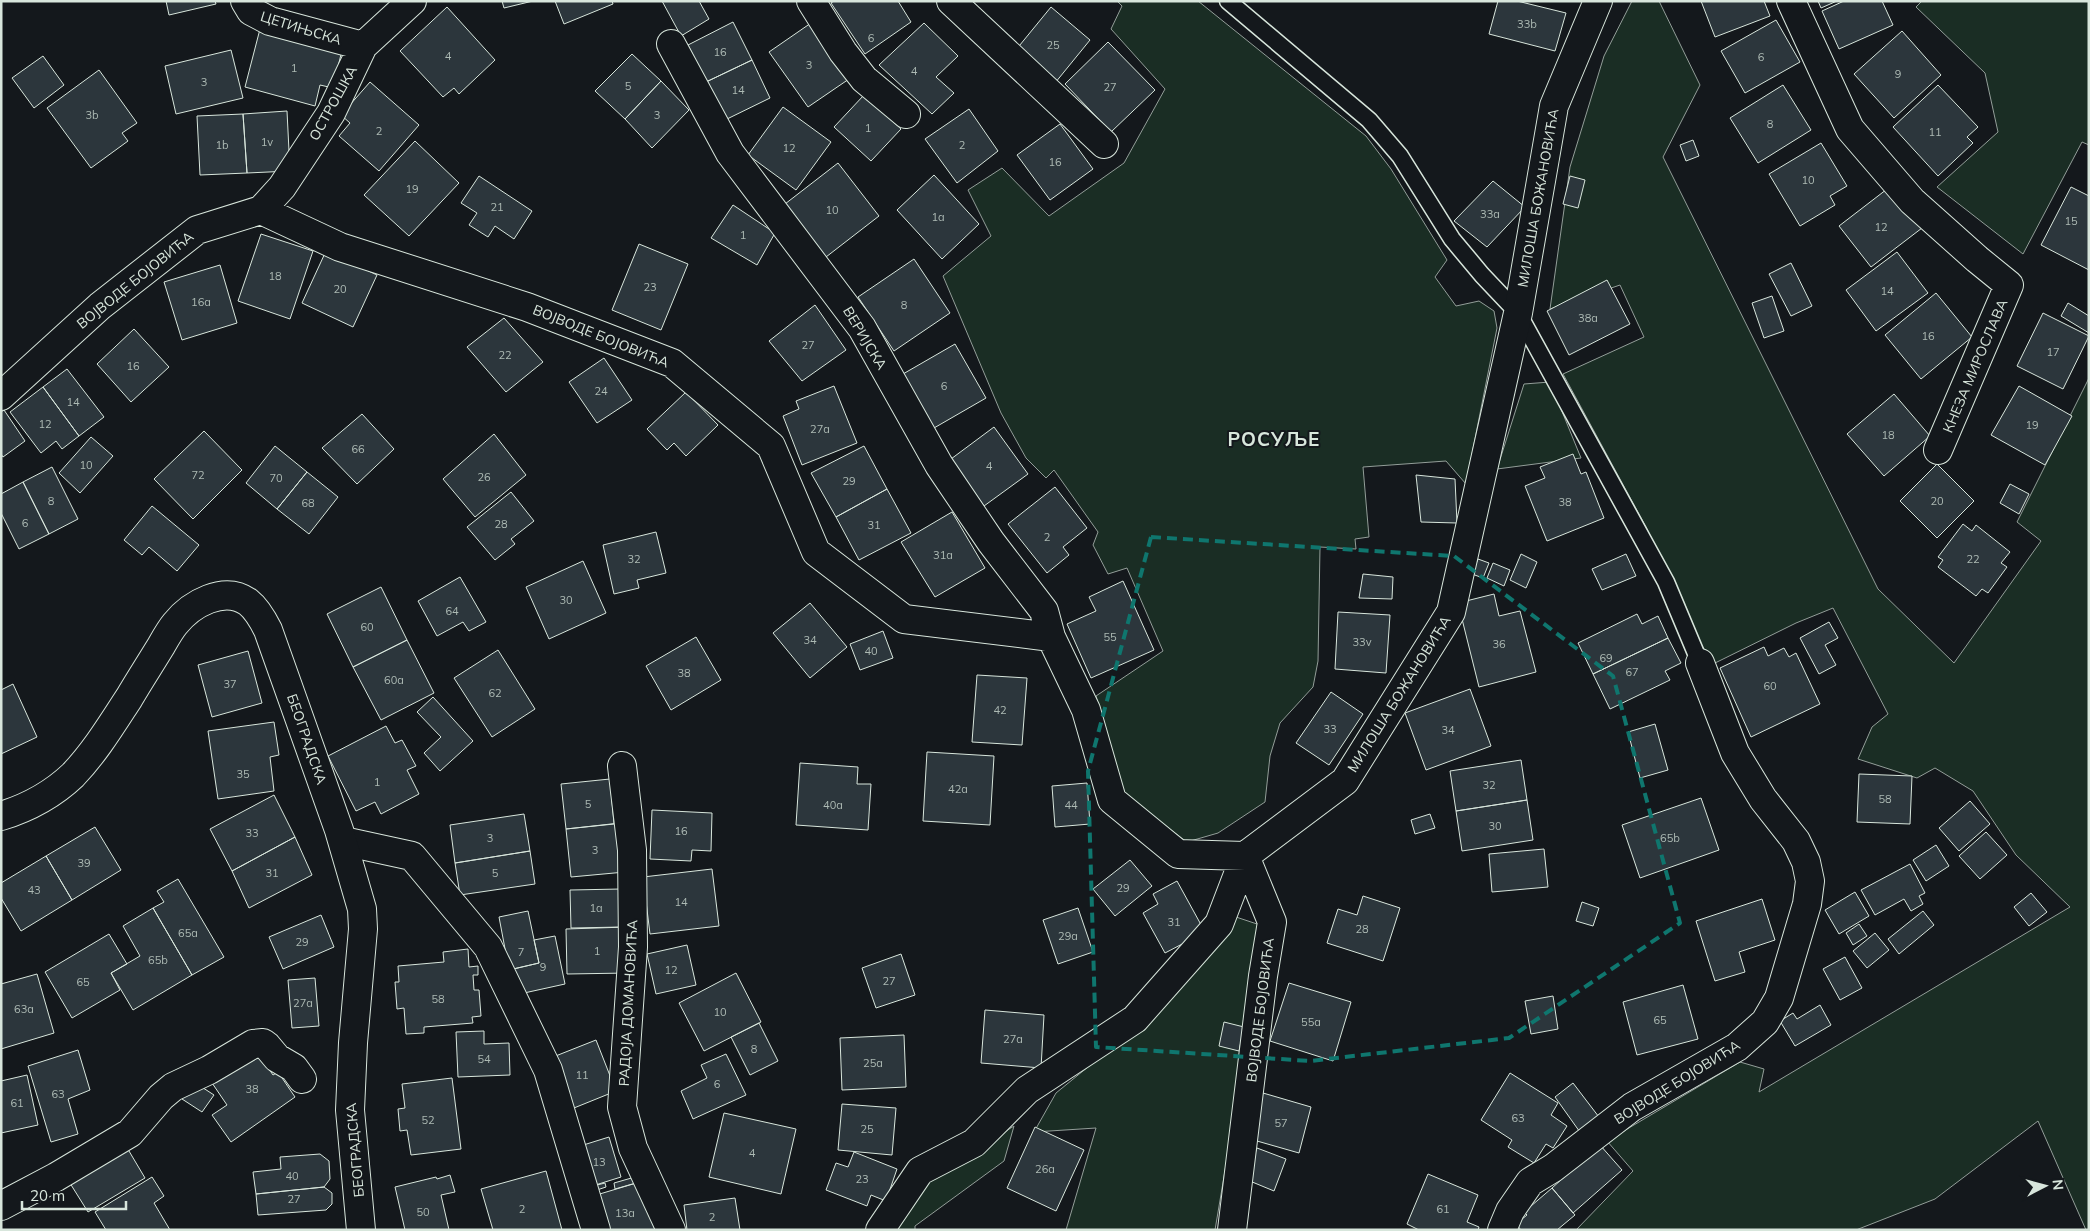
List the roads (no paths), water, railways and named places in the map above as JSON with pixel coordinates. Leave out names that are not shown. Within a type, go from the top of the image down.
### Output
[{"type":"street","name":"ЦЕТИЊСКА","points":[[245,1],[251,11],[270,21],[363,46]]},
{"type":"street","name":"ОСТРОШКА","points":[[260,210],[282,187],[331,113],[363,46],[412,1]]},
{"type":"street","points":[[811,1],[843,52],[864,79],[906,114]]},
{"type":"street","points":[[951,1],[1104,144]]},
{"type":"street","name":"МИЛОША БОЖАНОВИЋА","points":[[1245,856],[1345,781],[1450,612],[1518,312],[1554,106],[1598,1]]},
{"type":"street","name":"КНЕЗА МИРОСЛАВА","points":[[1791,1],[1850,129],[1912,201],[2009,285],[1938,450]]},
{"type":"street","name":"ВЕРИЈСКА","points":[[671,44],[730,153],[862,328],[939,465],[991,542],[1044,611],[1050,636]]},
{"type":"street","name":"ВОЈВОДЕ БОЈОВИЋА","points":[[1,396],[100,306],[197,230],[260,210],[340,247],[527,307],[672,364],[771,446],[816,552],[904,619],[1050,636]]},
{"type":"street","name":"БЕОГРАДСКА","points":[[1,816],[32,804],[54,791],[73,775],[117,716],[175,624],[192,609],[212,598],[225,595],[236,596],[249,603],[259,614],[268,630],[342,841],[360,902],[363,929],[353,1043],[350,1110],[361,1230]]},
{"type":"street","points":[[880,1230],[920,1171],[974,1143],[1027,1090],[1135,1019],[1220,924],[1245,856],[1178,854],[1112,800],[1086,710],[1050,636]]},
{"type":"street","name":"ВОЈВОДЕ БОЈОВИЋА","points":[[1502,1230],[1510,1211],[1530,1182],[1553,1168],[1632,1106],[1737,1047],[1765,1022],[1779,998],[1807,904],[1810,881],[1806,862],[1796,841],[1763,799],[1735,753],[1700,663]]},
{"type":"street","name":"РАДОЈА ДОМАНОВИЋА","points":[[622,766],[632,850],[633,947],[622,1107],[633,1148],[671,1230]]},
{"type":"street","points":[[342,841],[412,856],[488,947],[548,1070],[596,1230]]},
{"type":"street","name":"ВОЈВОДЕ БОЈОВИЋА","points":[[1232,1230],[1263,976],[1272,922],[1245,856]]},
{"type":"street","points":[[1,1206],[56,1177],[130,1133],[173,1087],[209,1070],[252,1044],[267,1046],[277,1058],[294,1068],[302,1079]]},
{"type":"lane","name":"МИЛОША БОЖАНОВИЋА","points":[[1228,1],[1368,120],[1400,156],[1452,239],[1482,275],[1518,312],[1666,582],[1700,663]]},
{"type":"district","name":"РОСУЉЕ","points":[[1274,439]]}]
